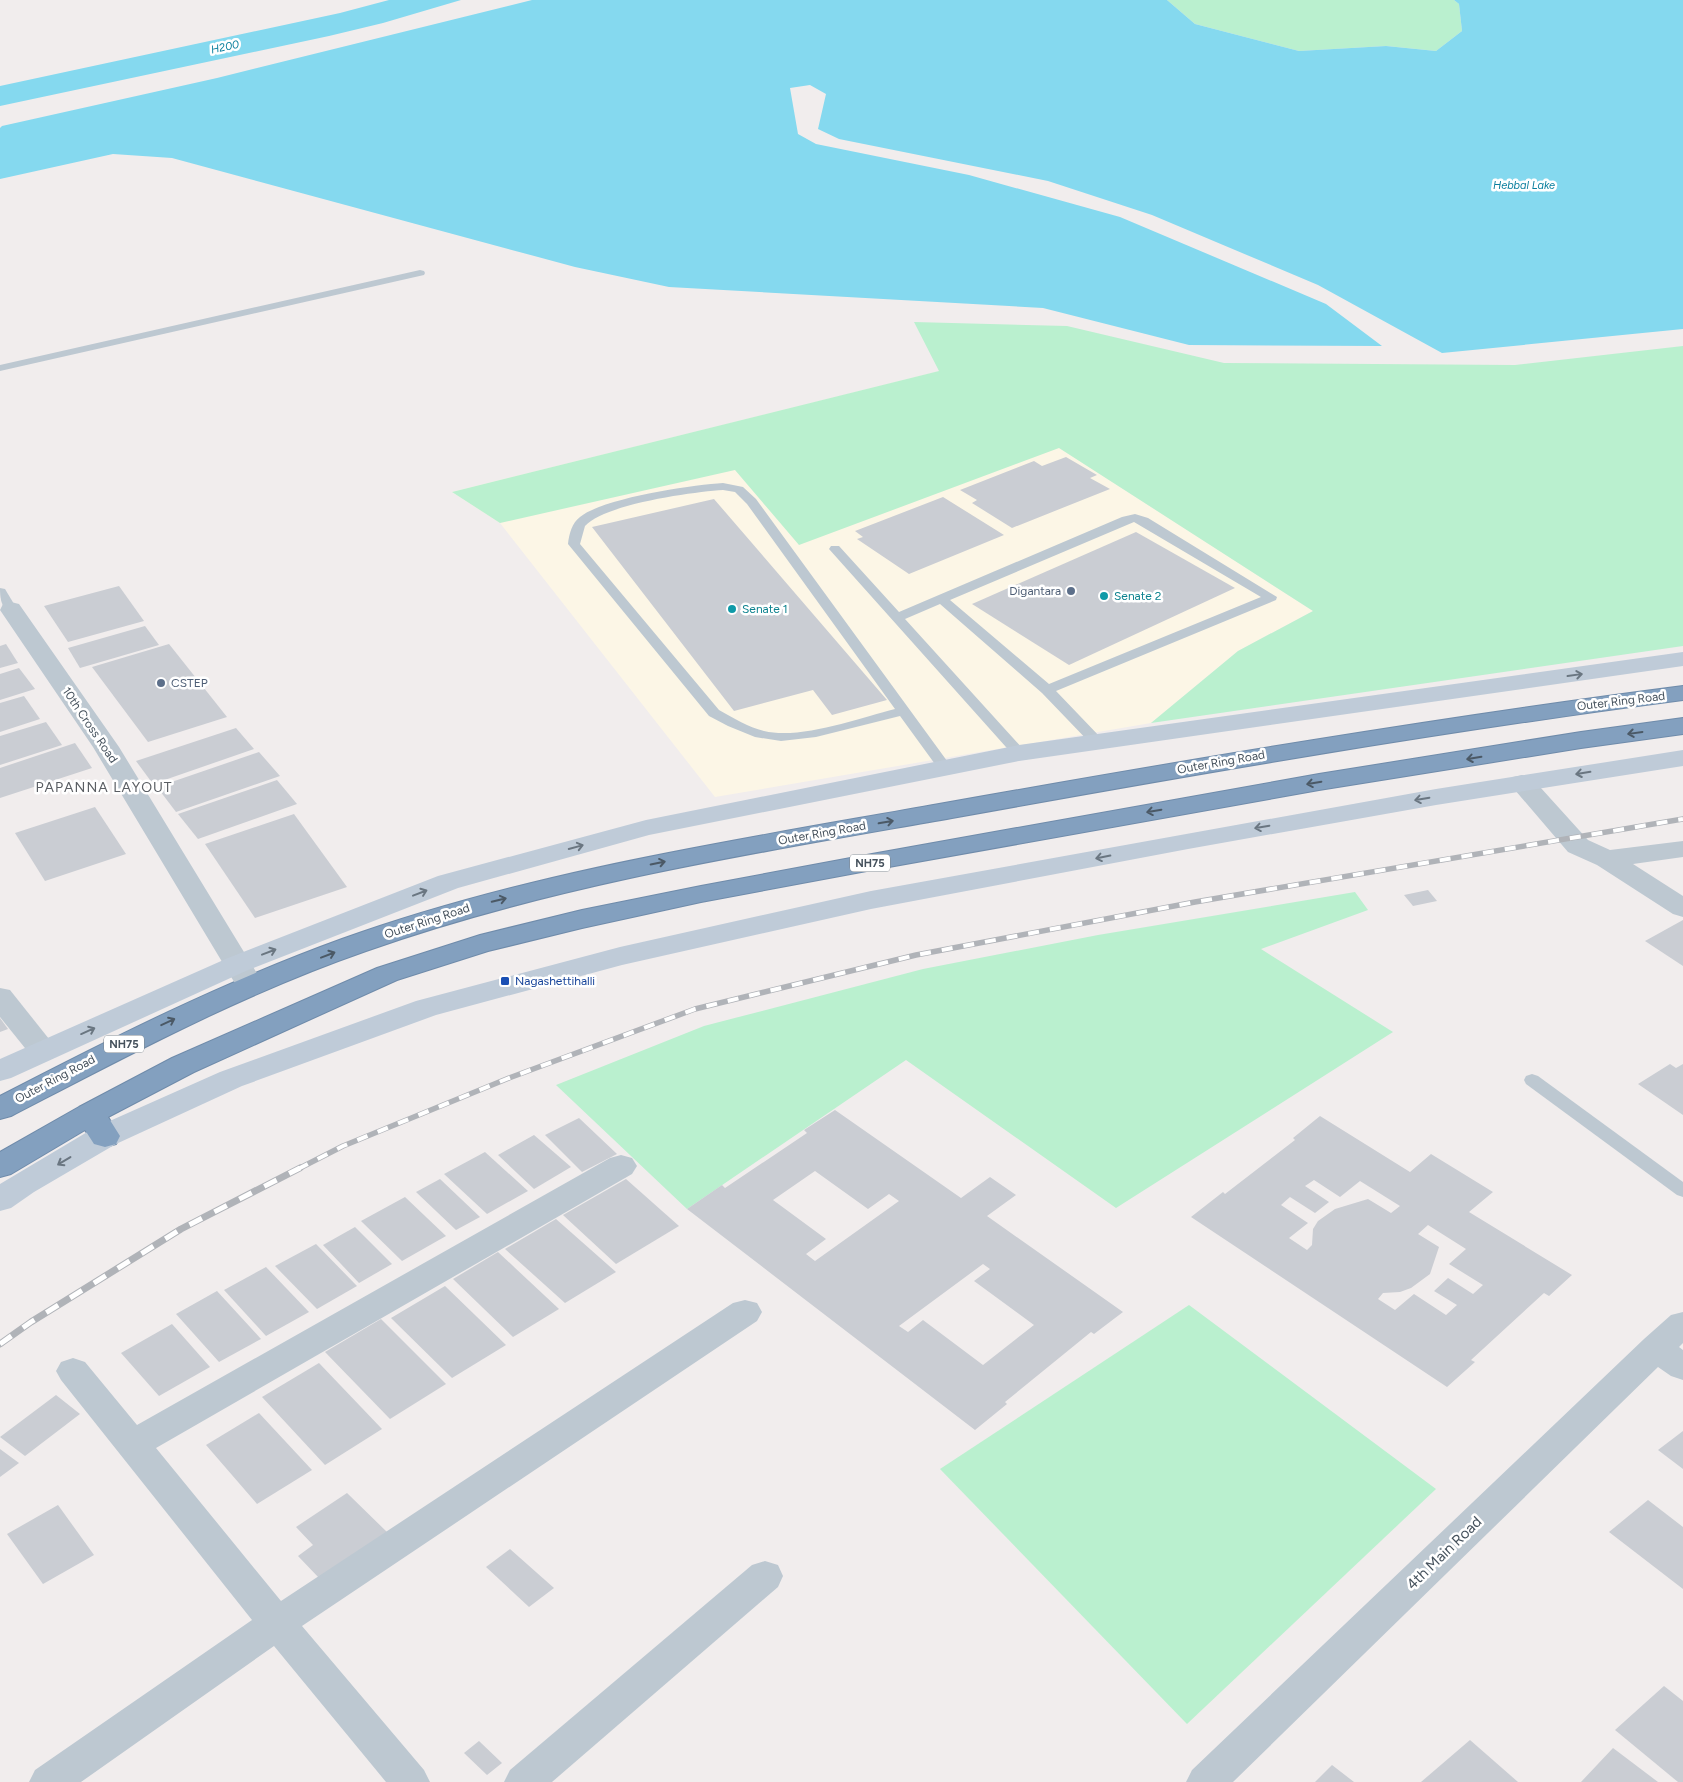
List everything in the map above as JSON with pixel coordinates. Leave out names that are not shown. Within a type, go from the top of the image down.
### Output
[{"type":"highway","name":"Outer Ring Road","points":[[0,1109],[148,1032],[244,974],[354,945],[468,908],[577,880],[680,858],[1249,757],[1551,710],[1683,693]]},
{"type":"highway","name":"NH75","points":[[0,1166],[98,1125],[183,1065],[387,974],[480,944],[582,919],[701,894],[1319,782],[1683,726]]},
{"type":"street","name":"10th Cross Road","points":[[6,601],[106,747],[244,974]]},
{"type":"street","points":[[0,1071],[43,1051],[244,974],[448,882],[646,828],[1019,753],[1683,659]]},
{"type":"street","points":[[0,1200],[98,1125],[426,1008],[620,956],[881,899],[1207,837],[1522,783],[1683,758]]},
{"type":"street","points":[[1522,783],[1578,846],[1607,859],[1683,908]]},
{"type":"street","points":[[1607,859],[1683,849]]},
{"type":"street","points":[[0,997],[43,1051]]},
{"type":"street","points":[[132,1445],[621,1166]]},
{"type":"street","points":[[48,1782],[277,1623],[745,1312]]},
{"type":"street","name":"4th Main Road","points":[[1206,1782],[1670,1358],[1683,1324]]},
{"type":"street","points":[[73,1371],[277,1623],[410,1782]]},
{"type":"street","points":[[524,1782],[765,1576]]},
{"type":"lane","points":[[0,368],[420,273]]},
{"type":"lane","points":[[904,711],[793,736],[767,736],[738,726],[714,713],[574,544],[575,530],[587,517],[608,509],[698,488],[718,485],[735,487],[745,494],[904,711],[945,768]]},
{"type":"lane","points":[[897,618],[1126,520],[1135,518],[1144,520],[1272,597],[1047,690]]},
{"type":"lane","points":[[835,549],[1019,753]]},
{"type":"lane","points":[[941,599],[1047,690],[1097,742]]},
{"type":"lane","points":[[1532,1080],[1683,1192]]},
{"type":"shaded area","points":[[940,371],[1313,611],[1238,651],[1151,723],[715,797],[500,523],[452,492]]},
{"type":"green space","points":[[1167,0],[1454,0],[1459,4],[1462,31],[1436,51],[1386,46],[1299,51],[1195,24]]},
{"type":"green space","points":[[914,322],[1067,326],[1224,363],[1515,365],[1683,346],[1683,646],[1151,723],[1238,651],[1313,611],[1059,448],[799,545],[735,470],[500,523],[452,492],[939,371]]},
{"type":"green space","points":[[1355,892],[1368,910],[1261,949],[1393,1032],[1116,1208],[906,1060],[687,1209],[556,1085],[704,1026],[923,969],[1098,935]]},
{"type":"green space","points":[[1189,1305],[1436,1489],[1187,1724],[940,1469]]},
{"type":"water","name":"H200","points":[[389,0],[461,0],[383,23],[329,36],[0,106],[0,86],[340,13]]},
{"type":"water","name":"Hebbal Lake","points":[[532,0],[1167,0],[1195,24],[1299,51],[1386,46],[1436,51],[1462,31],[1459,4],[1454,0],[1683,0],[1683,329],[1442,353],[1318,285],[1152,215],[1048,181],[839,139],[818,129],[826,94],[810,85],[790,88],[798,134],[816,144],[969,175],[1120,217],[1326,304],[1382,346],[1189,345],[1043,308],[669,287],[575,267],[172,158],[113,154],[0,179],[0,128],[2,126],[217,78]]},
{"type":"building","points":[[1066,457],[1097,475],[1090,478],[1110,489],[1012,528],[972,503],[977,500],[960,490],[1034,461],[1042,466]]},
{"type":"building","points":[[943,497],[1004,535],[909,574],[857,539],[863,537],[855,531]]},
{"type":"building","name":"Senate 1","points":[[714,499],[887,700],[832,715],[813,690],[734,711],[592,527]]},
{"type":"building","name":"Senate 2","points":[[1136,532],[1235,588],[1069,665],[972,604]]},
{"type":"building","points":[[119,586],[144,621],[68,642],[44,606]]},
{"type":"building","points":[[145,626],[159,645],[80,668],[68,648]]},
{"type":"building","points":[[6,644],[18,663],[0,668],[0,646]]},
{"type":"building","points":[[169,644],[227,717],[148,742],[92,667]]},
{"type":"building","points":[[19,668],[35,689],[0,700],[0,674]]},
{"type":"building","points":[[24,696],[40,719],[0,732],[0,703]]},
{"type":"building","points":[[46,722],[62,745],[0,765],[0,736]]},
{"type":"building","points":[[236,728],[254,749],[153,784],[136,761]]},
{"type":"building","points":[[75,743],[92,768],[0,798],[0,768]]},
{"type":"building","points":[[259,752],[280,776],[176,812],[157,787]]},
{"type":"building","points":[[277,780],[297,804],[198,839],[178,814]]},
{"type":"building","points":[[95,807],[126,854],[45,881],[15,833]]},
{"type":"building","points":[[294,814],[347,887],[255,918],[205,844]]},
{"type":"building","points":[[1428,890],[1437,901],[1413,906],[1404,895]]},
{"type":"building","points":[[1683,920],[1683,966],[1645,941]]},
{"type":"building","points":[[0,1018],[8,1029],[0,1032]]},
{"type":"building","points":[[1670,1064],[1676,1068],[1683,1064],[1683,1115],[1638,1084]]},
{"type":"building","points":[[835,1110],[961,1198],[990,1177],[1016,1195],[987,1216],[1123,1312],[1094,1334],[1091,1332],[1005,1402],[1007,1404],[975,1430],[687,1209],[722,1185],[725,1188],[807,1133],[804,1130]],"holes":[[[815,1171],[868,1209],[889,1194],[899,1201],[815,1261],[806,1254],[826,1239],[773,1200]],[[983,1264],[990,1269],[974,1281],[1034,1325],[983,1365],[923,1320],[908,1332],[899,1326]]]},
{"type":"building","points":[[1320,1116],[1410,1172],[1431,1154],[1493,1192],[1469,1212],[1572,1275],[1549,1296],[1544,1293],[1471,1360],[1475,1362],[1447,1387],[1191,1217],[1223,1192],[1225,1194],[1295,1140],[1293,1138]],"holes":[[[1314,1180],[1340,1197],[1360,1181],[1400,1206],[1391,1213],[1368,1199],[1335,1209],[1318,1221],[1313,1229],[1312,1245],[1307,1250],[1289,1238],[1308,1223],[1281,1205],[1290,1197],[1315,1213],[1329,1202],[1305,1186]],[[1428,1225],[1466,1249],[1449,1264],[1483,1285],[1473,1294],[1448,1278],[1434,1291],[1457,1305],[1446,1315],[1414,1294],[1395,1310],[1378,1299],[1383,1293],[1400,1292],[1411,1288],[1430,1274],[1439,1247],[1418,1234]]]},
{"type":"building","points":[[579,1118],[617,1154],[582,1172],[545,1135]]},
{"type":"building","points":[[534,1135],[571,1167],[534,1189],[498,1155]]},
{"type":"building","points":[[485,1152],[528,1191],[487,1214],[444,1174]]},
{"type":"building","points":[[440,1179],[480,1217],[456,1230],[416,1192]]},
{"type":"building","points":[[626,1179],[679,1226],[616,1264],[563,1215]]},
{"type":"building","points":[[405,1197],[446,1236],[402,1261],[361,1221]]},
{"type":"building","points":[[556,1219],[616,1272],[565,1303],[505,1249]]},
{"type":"building","points":[[355,1227],[392,1264],[359,1283],[323,1245]]},
{"type":"building","points":[[316,1244],[357,1286],[317,1309],[275,1266]]},
{"type":"building","points":[[498,1252],[559,1309],[513,1337],[453,1279]]},
{"type":"building","points":[[266,1267],[309,1312],[266,1336],[224,1290]]},
{"type":"building","points":[[445,1286],[506,1345],[452,1378],[391,1318]]},
{"type":"building","points":[[217,1291],[261,1339],[219,1362],[176,1314]]},
{"type":"building","points":[[381,1319],[446,1384],[390,1419],[325,1352]]},
{"type":"building","points":[[172,1324],[210,1367],[159,1396],[121,1353]]},
{"type":"building","points":[[319,1363],[382,1429],[325,1465],[262,1397]]},
{"type":"building","points":[[56,1395],[80,1414],[25,1456],[0,1437]]},
{"type":"building","points":[[259,1413],[312,1470],[257,1504],[206,1445]]},
{"type":"building","points":[[1683,1431],[1683,1469],[1658,1450]]},
{"type":"building","points":[[0,1449],[19,1463],[0,1477]]},
{"type":"building","points":[[347,1493],[388,1533],[320,1579],[298,1556],[313,1545],[296,1527]]},
{"type":"building","points":[[1648,1500],[1683,1527],[1683,1589],[1609,1532]]},
{"type":"building","points":[[58,1505],[94,1555],[43,1584],[7,1534]]},
{"type":"building","points":[[510,1549],[554,1588],[529,1607],[486,1567]]},
{"type":"building","points":[[1664,1686],[1683,1701],[1683,1782],[1678,1782],[1615,1730]]},
{"type":"building","points":[[1470,1740],[1518,1782],[1421,1782]]},
{"type":"building","points":[[479,1741],[502,1763],[487,1775],[464,1753]]},
{"type":"building","points":[[1613,1748],[1658,1782],[1581,1782]]},
{"type":"building","points":[[1332,1765],[1354,1782],[1315,1782]]},
{"type":"railway","points":[[298,1169],[343,1146],[509,1078],[695,1009],[916,955],[1195,902],[1683,819]]},
{"type":"railway","points":[[0,1344],[31,1322],[181,1229],[300,1168]]},
{"type":"place","name":"Digantara","points":[[1071,591]]},
{"type":"place","name":"Senate 2","points":[[1104,596]]},
{"type":"place","name":"Senate 1","points":[[732,609]]},
{"type":"place","name":"CSTEP","points":[[161,683]]},
{"type":"place","name":"Nagashettihalli","points":[[505,981]]},
{"type":"district","name":"PAPANNA LAYOUT","points":[[104,787]]}]
